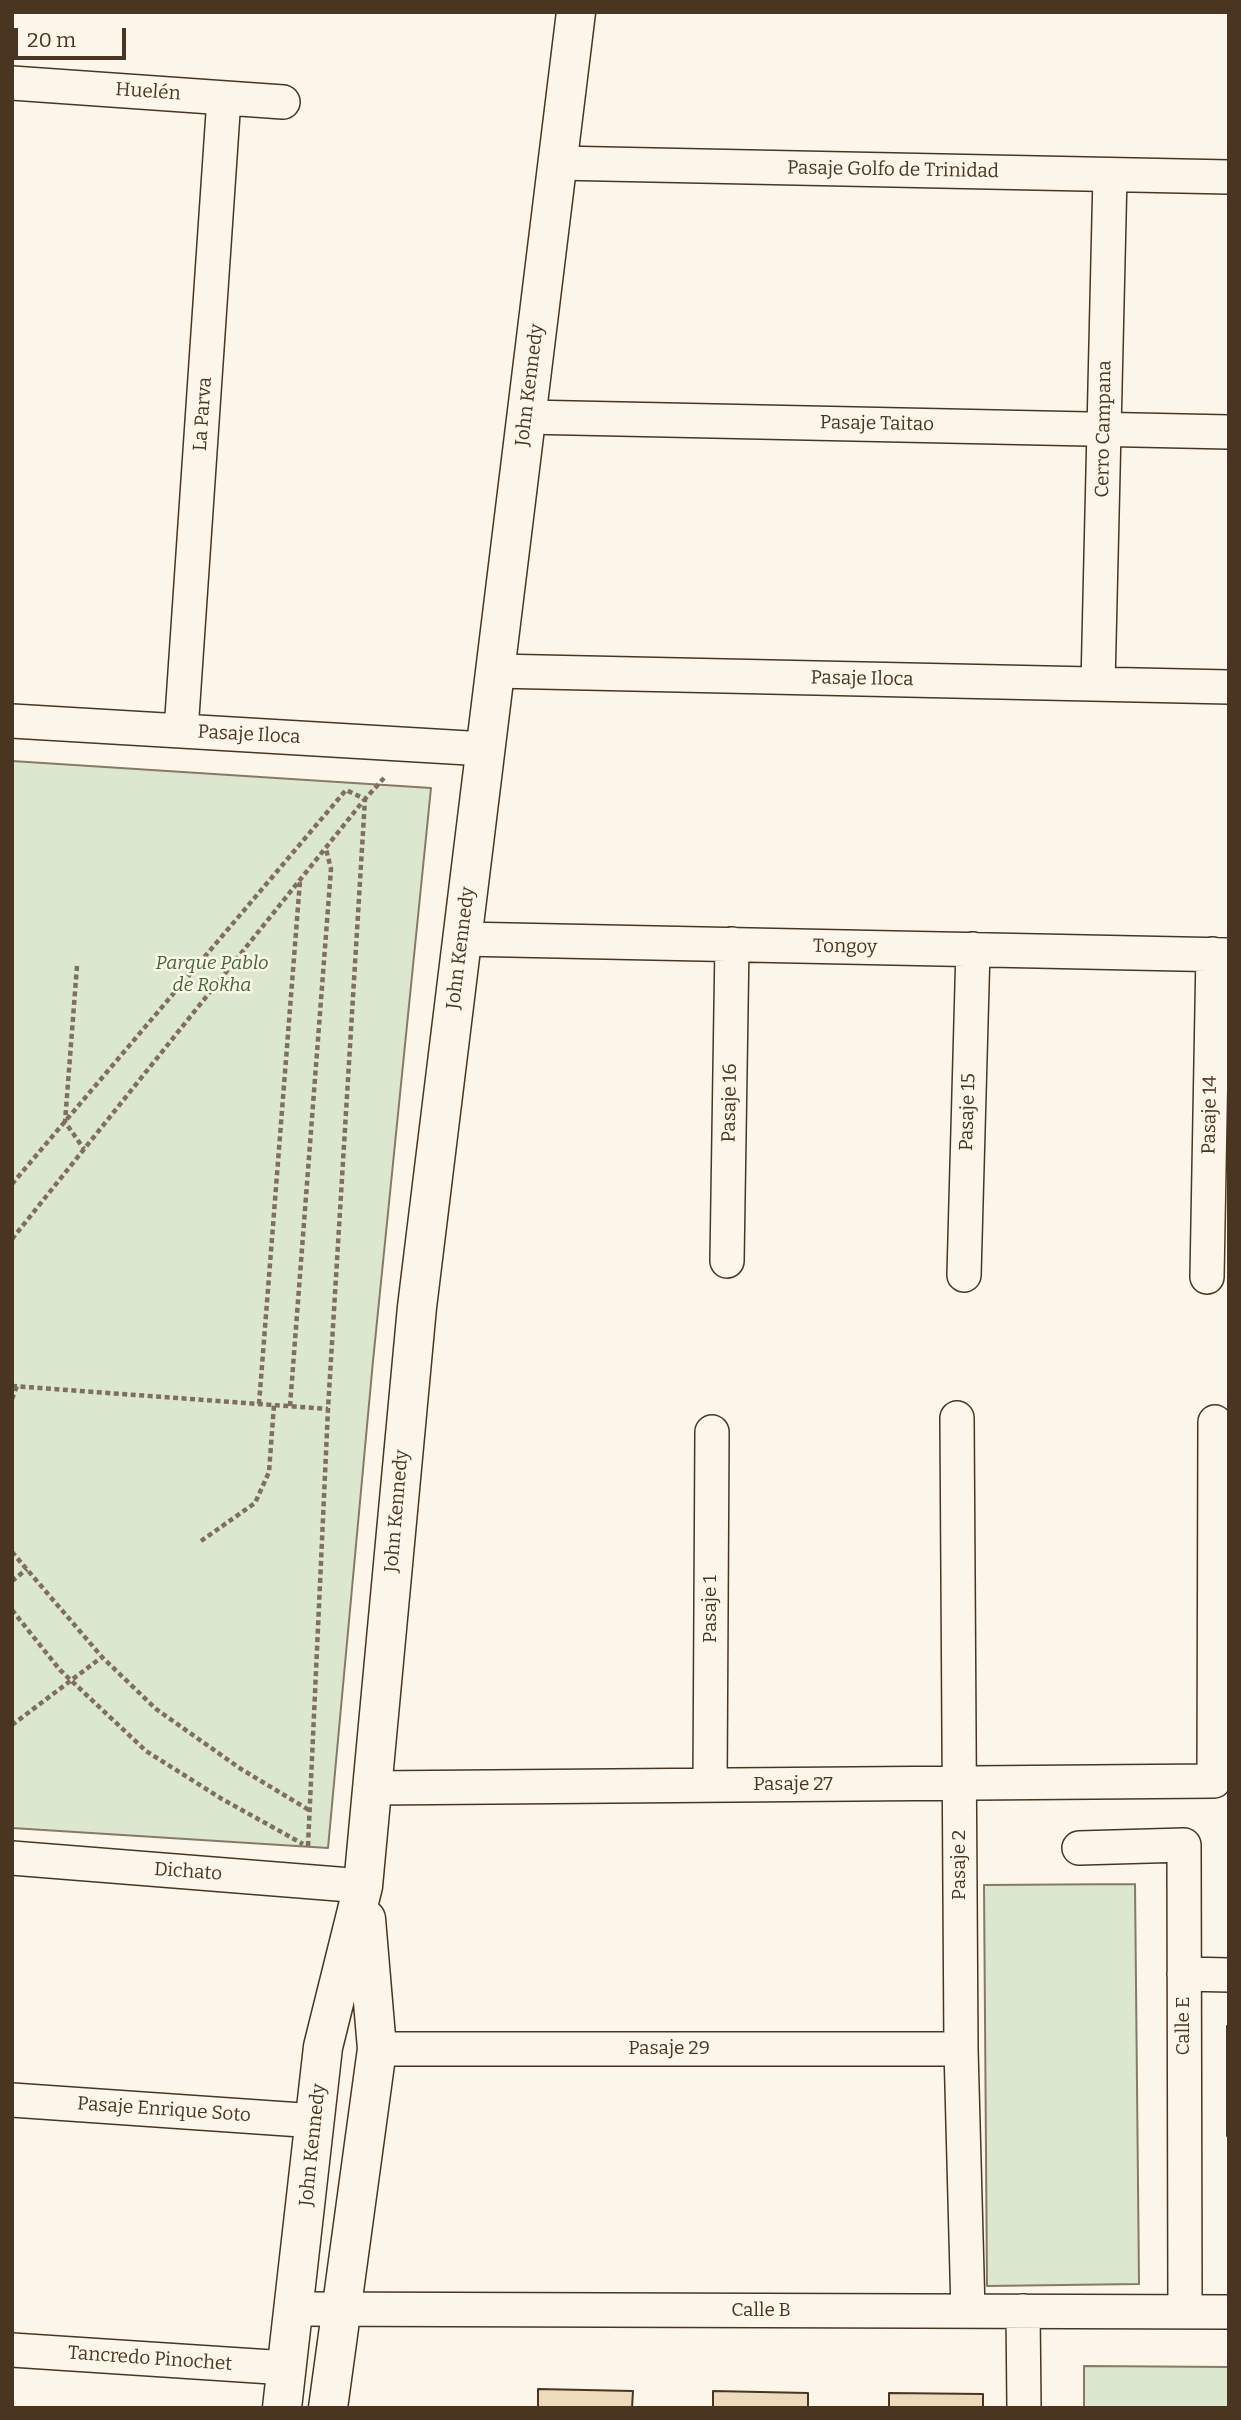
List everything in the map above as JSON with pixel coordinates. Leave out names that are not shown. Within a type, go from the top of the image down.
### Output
[{"type":"street","name":"John Kennedy","points":[[282,2408],[323,2047],[363,1886],[408,1385],[576,12]]},
{"type":"street","name":"Huelén","points":[[12,83],[283,102]]},
{"type":"street","name":"La Parva","points":[[181,731],[224,98]]},
{"type":"street","name":"Pasaje Golfo de Trinidad","points":[[557,163],[1229,177]]},
{"type":"street","name":"Cerro Campana","points":[[1098,684],[1110,175]]},
{"type":"street","name":"Pasaje Taitao","points":[[526,417],[1229,432]]},
{"type":"street","name":"Pasaje Iloca","points":[[495,671],[1229,687]]},
{"type":"street","name":"Pasaje Iloca","points":[[12,721],[485,748]]},
{"type":"street","name":"Tongoy","points":[[462,939],[1221,955]]},
{"type":"street","name":"Pasaje 16","points":[[727,1261],[732,944]]},
{"type":"street","name":"Pasaje 15","points":[[964,1275],[973,949]]},
{"type":"street","name":"Pasaje 14","points":[[1207,1277],[1221,955]]},
{"type":"street","name":"Pasaje 2","points":[[957,1418],[961,2049],[968,2311]]},
{"type":"street","points":[[1215,1422],[1222,1544]]},
{"type":"street","name":"Pasaje 1","points":[[710,1785],[712,1432]]},
{"type":"street","name":"Pasaje 27","points":[[372,1788],[1214,1781],[1222,1544]]},
{"type":"street","name":"Calle E","points":[[1079,1848],[1184,1845],[1185,2312]]},
{"type":"street","name":"Dichato","points":[[12,1858],[363,1886]]},
{"type":"street","name":"John Kennedy","points":[[328,2408],[339,2310],[377,2049],[363,1886]]},
{"type":"street","points":[[1184,1974],[1229,1975]]},
{"type":"street","name":"Pasaje 29","points":[[377,2049],[961,2049]]},
{"type":"street","name":"Pasaje Enrique Soto","points":[[12,2099],[316,2121]]},
{"type":"street","name":"Calle B","points":[[294,2309],[1229,2312]]},
{"type":"street","points":[[1023,2311],[1024,2408]]},
{"type":"street","name":"Tancredo Pinochet","points":[[12,2350],[287,2368]]},
{"type":"path","points":[[12,1239],[365,799],[416,745]]},
{"type":"path","points":[[12,1184],[346,790],[365,799]]},
{"type":"path","points":[[306,1881],[328,1409],[365,799]]},
{"type":"path","points":[[290,1406],[331,869],[326,848]]},
{"type":"path","points":[[259,1404],[300,881]]},
{"type":"path","points":[[77,966],[65,1122],[84,1149]]},
{"type":"path","points":[[12,1399],[15,1386],[328,1409]]},
{"type":"path","points":[[201,1541],[255,1503],[270,1472],[274,1405]]},
{"type":"path","points":[[12,1552],[102,1657],[156,1709],[241,1769],[309,1810]]},
{"type":"path","points":[[12,1581],[27,1569]]},
{"type":"path","points":[[12,1610],[70,1680],[146,1751],[222,1799],[307,1847]]},
{"type":"path","points":[[12,1725],[102,1657]]},
{"type":"green space","name":"Parque Pablo de Rokha","points":[[12,761],[431,788],[373,1361],[328,1848],[12,1828]]},
{"type":"green space","points":[[1135,1884],[1139,2284],[987,2286],[984,1885]]},
{"type":"green space","points":[[1084,2366],[1229,2367],[1229,2408],[1084,2408]]},
{"type":"building","points":[[1229,2026],[1229,2136],[1227,2136]]},
{"type":"building","points":[[538,2389],[633,2391],[632,2408],[538,2408]]},
{"type":"building","points":[[713,2391],[808,2393],[808,2408],[713,2408]]},
{"type":"building","points":[[889,2393],[983,2394],[983,2408],[889,2408]]}]
